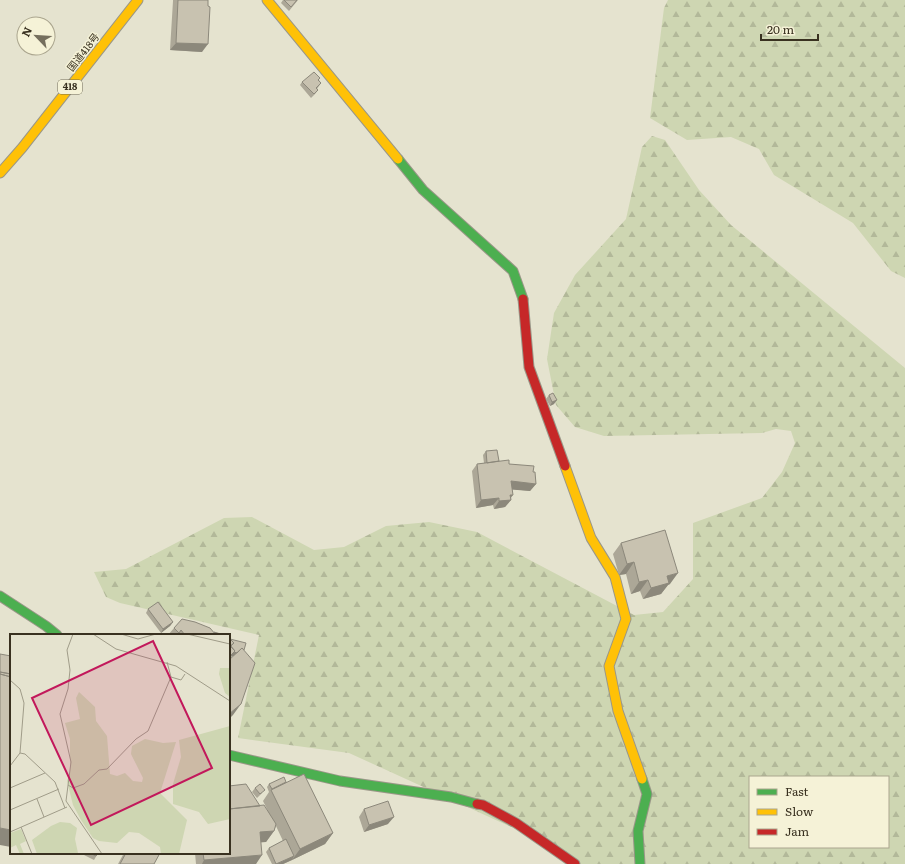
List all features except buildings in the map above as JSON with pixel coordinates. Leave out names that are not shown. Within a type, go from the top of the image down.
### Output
[{"type":"main road","name":"国道418号","points":[[0,173],[22,148],[138,0]]},
{"type":"main road","points":[[267,0],[423,190],[512,271],[522,300],[529,367],[591,538],[615,576],[626,619],[609,666],[618,711],[647,794],[638,831],[640,864]]},
{"type":"main road","points":[[0,596],[56,634]]},
{"type":"main road","points":[[230,755],[340,781],[451,797],[483,805],[516,823],[575,864]]},
{"type":"green space","points":[[668,0],[905,0],[905,278],[891,271],[853,223],[774,175],[759,149],[731,137],[687,140],[650,118],[664,8]]},
{"type":"green space","points":[[652,136],[665,140],[699,190],[731,225],[905,368],[905,864],[568,864],[542,841],[349,753],[238,738],[259,635],[120,603],[106,597],[94,572],[126,569],[224,518],[252,517],[314,550],[344,547],[386,526],[429,522],[477,532],[634,615],[663,612],[693,579],[693,523],[762,498],[782,472],[795,443],[791,431],[776,429],[762,433],[604,436],[575,427],[556,405],[547,359],[554,313],[575,275],[626,219],[642,147]]},
{"type":"traffic: fast","points":[[398,159],[423,190],[513,271],[523,299]]},
{"type":"traffic: fast","points":[[0,596],[56,634]]},
{"type":"traffic: fast","points":[[230,755],[340,781],[451,797],[477,804]]},
{"type":"traffic: fast","points":[[640,864],[638,831],[647,794],[642,779]]},
{"type":"traffic: slow","points":[[0,173],[22,148],[138,0]]},
{"type":"traffic: slow","points":[[267,0],[398,159]]},
{"type":"traffic: slow","points":[[565,466],[591,538],[615,577],[626,619],[609,666],[618,711],[642,779]]},
{"type":"traffic: jam","points":[[523,299],[529,367],[565,466]]},
{"type":"traffic: jam","points":[[477,804],[483,805],[516,823],[575,864]]}]
